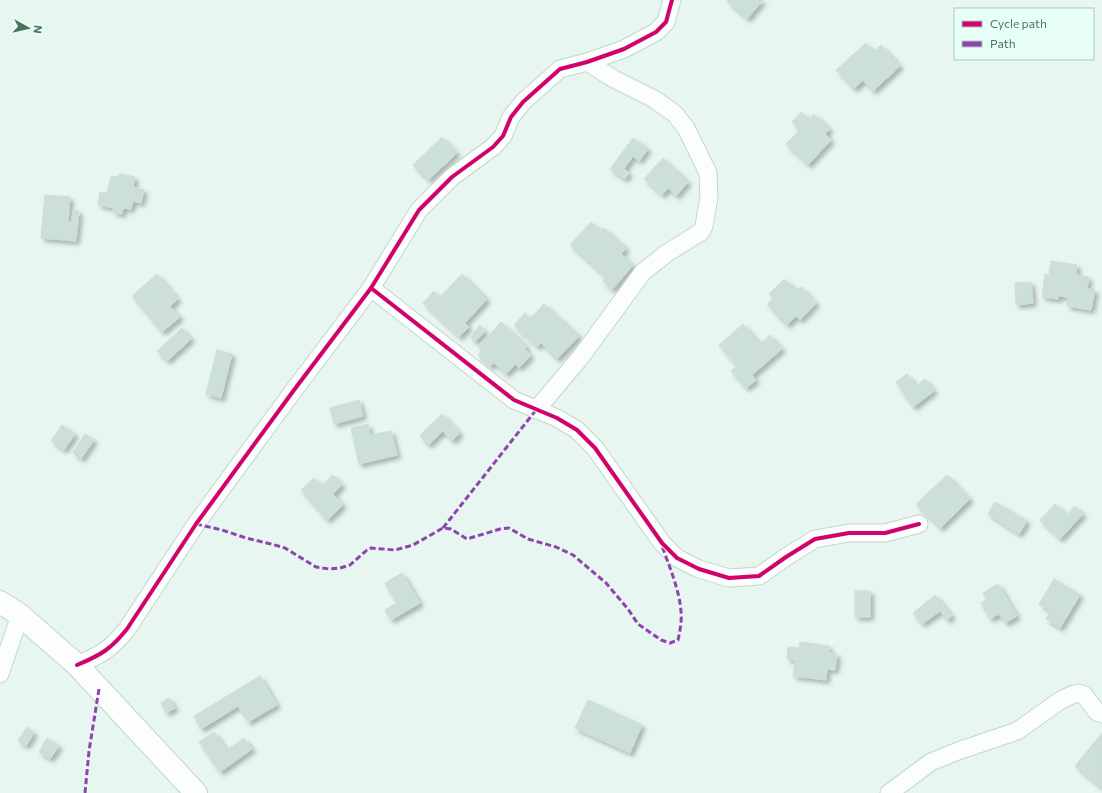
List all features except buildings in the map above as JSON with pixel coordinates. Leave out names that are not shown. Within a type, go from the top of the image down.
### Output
[{"type":"main road","points":[[0,602],[20,616],[77,665],[196,793]]},
{"type":"street","points":[[77,665],[98,656],[117,642],[127,629],[196,524],[371,288],[419,210],[452,177],[493,147],[503,136],[511,117],[523,102],[560,70],[587,62],[624,48],[656,32],[666,22],[672,0]]},
{"type":"street","points":[[536,410],[580,358],[644,272],[667,253],[701,232],[704,226],[709,197],[708,173],[686,128],[675,114],[654,99],[614,79],[587,62]]},
{"type":"street","points":[[371,288],[514,400],[557,418],[577,430],[595,448],[662,543],[677,558],[699,570],[729,578],[759,576],[815,539],[849,533],[885,533],[919,524]]},
{"type":"street","points":[[0,674],[20,616]]},
{"type":"street","points":[[889,793],[932,762],[958,751],[1016,731],[1061,700],[1074,694],[1079,693],[1084,695],[1097,712],[1102,714]]},
{"type":"marked path","points":[[443,528],[536,410]]},
{"type":"marked path","points":[[196,524],[285,548],[316,567],[329,569],[350,565],[371,548],[395,550],[413,545],[443,528],[451,529],[467,539],[500,529],[509,528],[528,539],[556,547],[573,555],[606,583],[628,609],[638,624],[661,640],[670,643],[678,640],[681,612],[676,587],[662,546]]},
{"type":"marked path","points":[[85,793],[89,751],[99,689]]},
{"type":"cycle path","points":[[77,665],[105,651],[116,642],[127,629],[196,524],[371,288],[419,210],[452,177],[493,147],[503,136],[511,117],[523,102],[560,69],[587,62],[624,49],[656,32],[666,22],[672,0]]},
{"type":"cycle path","points":[[371,288],[514,400],[557,418],[577,430],[595,448],[662,543],[677,558],[699,569],[729,578],[759,576],[815,539],[849,533],[885,533],[919,524]]}]
